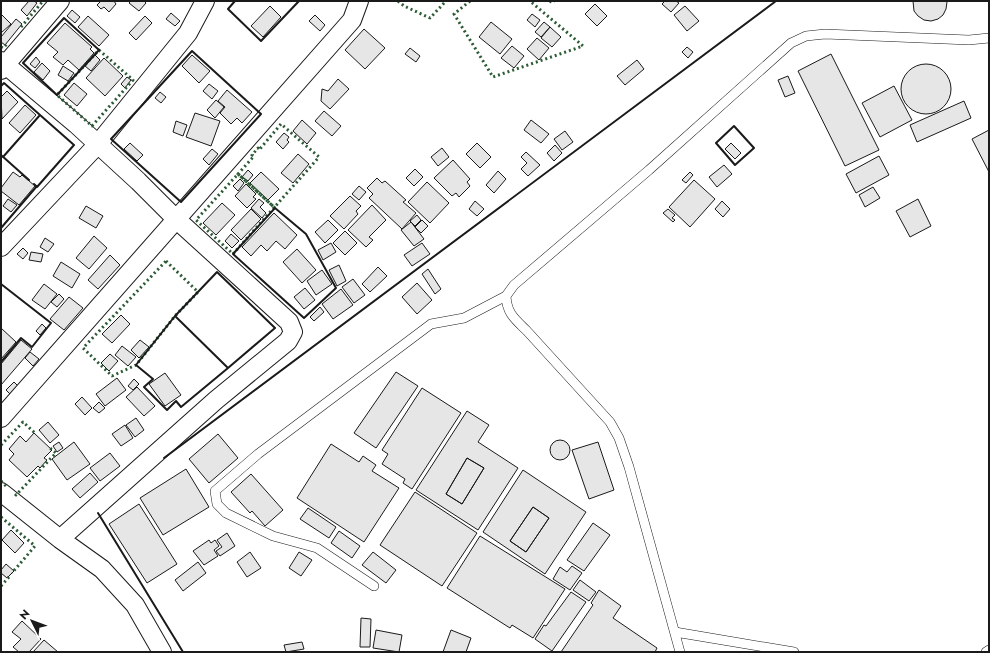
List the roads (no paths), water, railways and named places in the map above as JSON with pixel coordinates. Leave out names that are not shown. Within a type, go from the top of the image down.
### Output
[{"type":"street","points":[[60,1],[3,65],[98,144],[176,219],[289,322],[293,332],[288,342],[216,400],[60,539]]},
{"type":"street","points":[[1,248],[98,144],[188,33],[205,1]]},
{"type":"street","points":[[1,418],[352,20],[359,1]]},
{"type":"street","points":[[1,492],[60,539],[102,569],[136,605],[162,652]]},
{"type":"lane","points":[[374,586],[317,548],[273,536],[226,513],[217,504],[215,491],[258,454],[431,324],[464,318],[506,296],[514,286],[649,170],[791,42],[806,36],[825,34],[969,40],[989,38]]},
{"type":"lane","points":[[506,296],[507,307],[512,315],[615,429],[629,467],[680,652]]},
{"type":"lane","points":[[675,632],[794,652]]}]
